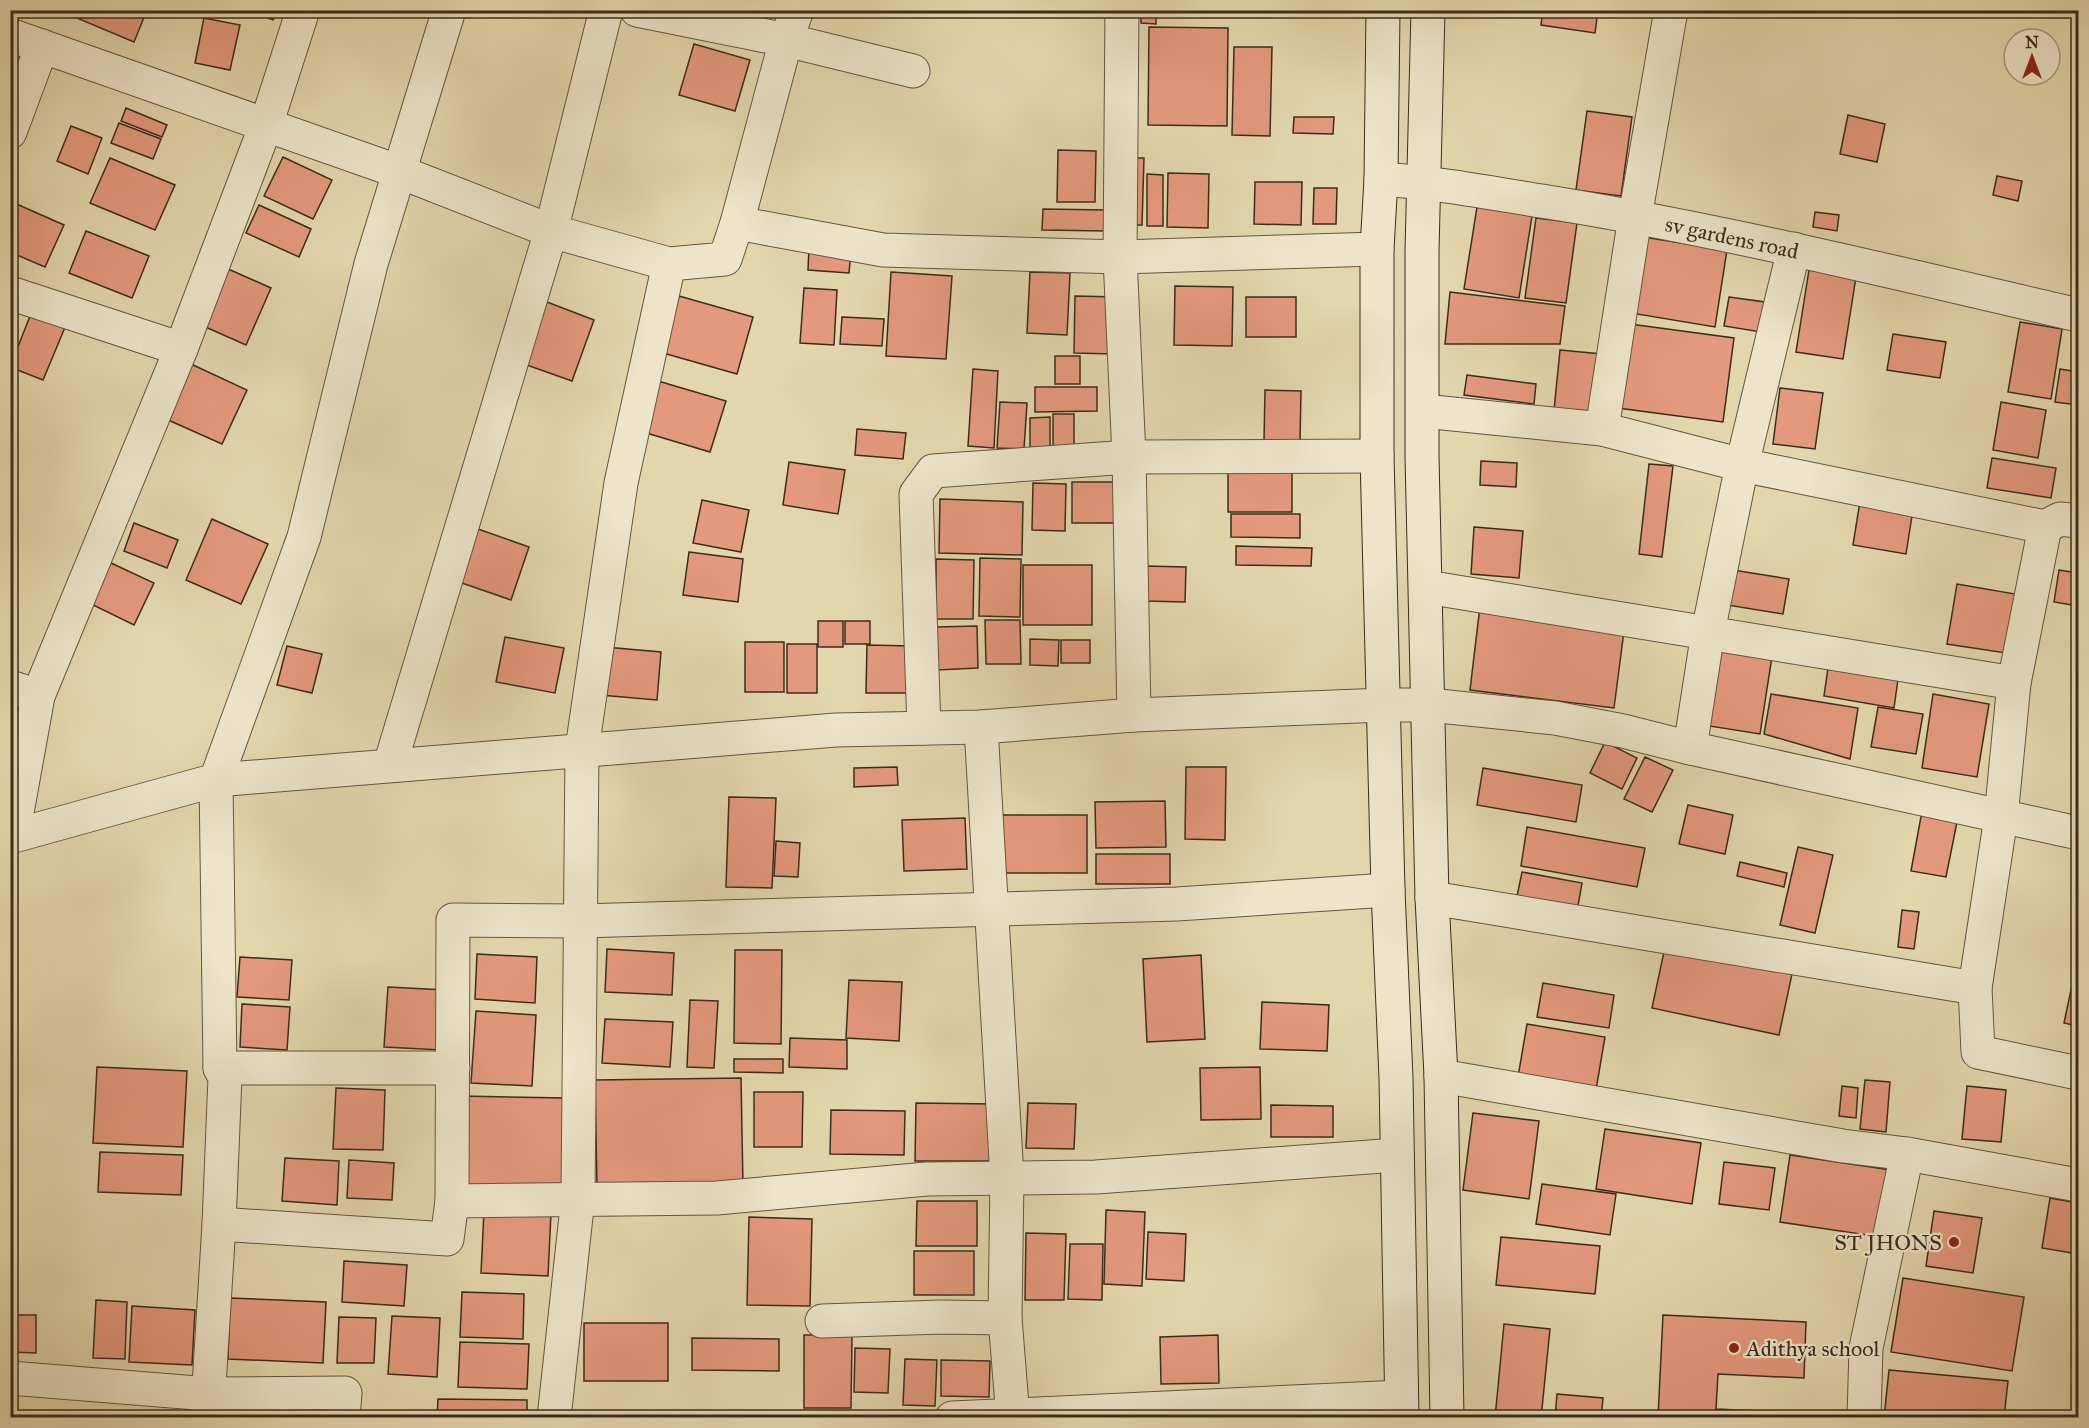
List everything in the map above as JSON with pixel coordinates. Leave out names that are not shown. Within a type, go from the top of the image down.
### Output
[{"type":"street","points":[[10,836],[18,807],[24,692],[181,349],[266,125],[303,10]]},
{"type":"street","points":[[208,1406],[225,1077],[220,1068],[216,780],[304,537],[371,264],[449,10]]},
{"type":"street","points":[[390,765],[551,231],[606,10]]},
{"type":"street","points":[[637,10],[791,25],[914,71]]},
{"type":"street","points":[[1122,10],[1120,257],[1129,457],[1134,715]]},
{"type":"street","points":[[952,1418],[1402,1407],[1377,456],[1377,249],[1381,179],[1383,10]]},
{"type":"street","points":[[1428,10],[1422,251],[1422,456],[1432,898],[1442,1076],[1448,1418]]},
{"type":"street","points":[[1602,429],[1635,217],[1671,10]]},
{"type":"street","points":[[10,35],[400,172],[551,231],[669,264],[725,259],[791,25]]},
{"type":"street","points":[[10,132],[42,46]]},
{"type":"street","name":"sv gardens road","points":[[1381,179],[1425,182],[1635,217],[1794,249],[2079,315]]},
{"type":"street","points":[[737,223],[883,250],[1120,257],[1377,249]]},
{"type":"street","points":[[1689,748],[1708,632],[1742,465],[1794,249]]},
{"type":"street","points":[[554,1418],[578,1198],[582,749],[621,483],[669,264]]},
{"type":"street","points":[[10,293],[181,349]]},
{"type":"street","points":[[1423,411],[1602,429],[1742,465],[2045,526],[2060,519],[2079,521]]},
{"type":"street","points":[[924,728],[916,494],[933,471],[1129,457],[1377,456]]},
{"type":"street","points":[[2045,526],[2014,683],[2001,817],[1975,988],[1978,1052],[2079,1073]]},
{"type":"street","points":[[1426,587],[2014,683]]},
{"type":"street","points":[[10,836],[216,780],[836,730],[981,727],[1134,715],[1384,705],[1429,705],[1555,718],[1623,730],[1689,748],[2079,833]]},
{"type":"street","points":[[981,727],[1007,1178],[1005,1318],[1013,1417]]},
{"type":"street","points":[[219,1224],[447,1239],[452,1201],[453,920],[579,921],[1187,903],[1388,890]]},
{"type":"street","points":[[1432,898],[1975,988]]},
{"type":"street","points":[[220,1068],[453,1068]]},
{"type":"street","points":[[1442,1076],[2079,1185]]},
{"type":"street","points":[[1864,1418],[1866,1348],[1907,1154]]},
{"type":"street","points":[[452,1201],[717,1198],[927,1179],[1096,1177],[1397,1155]]},
{"type":"street","points":[[822,1321],[941,1317],[1005,1318]]},
{"type":"street","points":[[10,1378],[208,1406],[345,1393],[344,1418]]},
{"type":"building","points":[[67,10],[147,10],[134,42],[65,13]]},
{"type":"building","points":[[248,10],[277,10],[273,20]]},
{"type":"building","points":[[1141,10],[1156,10],[1156,24],[1141,23]]},
{"type":"building","points":[[1543,10],[1598,10],[1595,33],[1541,25]]},
{"type":"building","points":[[204,18],[240,25],[230,70],[195,63]]},
{"type":"building","points":[[1149,27],[1228,28],[1227,126],[1148,125]]},
{"type":"building","points":[[694,44],[750,60],[735,111],[679,95]]},
{"type":"building","points":[[1234,47],[1272,47],[1270,136],[1232,135]]},
{"type":"building","points":[[126,108],[167,125],[162,137],[121,121]]},
{"type":"building","points":[[1587,111],[1632,117],[1621,196],[1576,190]]},
{"type":"building","points":[[1848,115],[1885,124],[1877,162],[1840,154]]},
{"type":"building","points":[[1294,117],[1334,117],[1333,134],[1293,133]]},
{"type":"building","points":[[119,123],[161,139],[153,159],[111,143]]},
{"type":"building","points":[[71,126],[102,138],[88,174],[57,161]]},
{"type":"building","points":[[1058,150],[1096,151],[1095,202],[1057,202]]},
{"type":"building","points":[[283,157],[332,180],[313,219],[264,196]]},
{"type":"building","points":[[110,158],[175,185],[155,230],[90,203]]},
{"type":"building","points":[[1126,158],[1144,158],[1142,225],[1125,225]]},
{"type":"building","points":[[1168,173],[1209,174],[1208,228],[1167,227]]},
{"type":"building","points":[[1147,174],[1163,175],[1163,226],[1147,226]]},
{"type":"building","points":[[1997,176],[2022,181],[2018,201],[1993,195]]},
{"type":"building","points":[[1255,182],[1302,182],[1301,225],[1254,224]]},
{"type":"building","points":[[1314,188],[1337,188],[1336,224],[1313,224]]},
{"type":"building","points":[[12,202],[64,225],[45,267],[10,252]]},
{"type":"building","points":[[259,205],[311,229],[299,257],[246,233]]},
{"type":"building","points":[[1477,207],[1532,216],[1519,298],[1464,289]]},
{"type":"building","points":[[1043,209],[1106,210],[1106,231],[1042,230]]},
{"type":"building","points":[[1815,212],[1839,215],[1837,231],[1813,227]]},
{"type":"building","points":[[1536,218],[1577,223],[1566,303],[1525,298]]},
{"type":"building","points":[[86,231],[149,256],[132,298],[69,273]]},
{"type":"building","points":[[1643,237],[1727,250],[1715,327],[1631,313]]},
{"type":"building","points":[[809,248],[851,250],[849,273],[808,270]]},
{"type":"building","points":[[226,268],[271,288],[246,345],[201,325]]},
{"type":"building","points":[[1809,270],[1856,277],[1843,359],[1796,352]]},
{"type":"building","points":[[891,272],[952,276],[946,359],[886,356]]},
{"type":"building","points":[[1030,272],[1070,273],[1067,335],[1027,333]]},
{"type":"building","points":[[1175,286],[1233,287],[1232,346],[1174,345]]},
{"type":"building","points":[[804,288],[837,290],[834,345],[800,343]]},
{"type":"building","points":[[1450,292],[1565,306],[1560,344],[1445,344]]},
{"type":"building","points":[[679,296],[753,317],[737,374],[663,353]]},
{"type":"building","points":[[1075,296],[1116,297],[1115,354],[1074,353]]},
{"type":"building","points":[[1246,297],[1296,297],[1296,337],[1246,337]]},
{"type":"building","points":[[1729,297],[1772,303],[1767,333],[1724,326]]},
{"type":"building","points":[[547,302],[594,320],[572,381],[524,364]]},
{"type":"building","points":[[32,311],[66,325],[43,380],[10,367]]},
{"type":"building","points":[[842,317],[884,319],[882,346],[840,344]]},
{"type":"building","points":[[2020,322],[2062,329],[2051,399],[2008,392]]},
{"type":"building","points":[[1630,324],[1734,338],[1723,422],[1618,408]]},
{"type":"building","points":[[1893,334],[1946,342],[1940,378],[1887,370]]},
{"type":"building","points":[[1560,350],[1602,354],[1596,414],[1554,410]]},
{"type":"building","points":[[1055,356],[1080,356],[1080,384],[1055,384]]},
{"type":"building","points":[[191,364],[247,390],[222,444],[166,419]]},
{"type":"building","points":[[973,369],[998,371],[994,448],[968,446]]},
{"type":"building","points":[[2060,369],[2078,372],[2078,405],[2055,402]]},
{"type":"building","points":[[1467,375],[1536,384],[1534,404],[1464,395]]},
{"type":"building","points":[[658,381],[726,401],[710,452],[643,432]]},
{"type":"building","points":[[1035,387],[1097,387],[1097,411],[1035,412]]},
{"type":"building","points":[[1780,388],[1823,393],[1815,449],[1773,444]]},
{"type":"building","points":[[1265,390],[1301,391],[1300,442],[1264,441]]},
{"type":"building","points":[[1000,402],[1027,403],[1024,449],[997,448]]},
{"type":"building","points":[[2001,402],[2046,410],[2038,458],[1993,450]]},
{"type":"building","points":[[1053,414],[1074,414],[1074,450],[1053,450]]},
{"type":"building","points":[[1050,417],[1050,449],[1030,449],[1030,418]]},
{"type":"building","points":[[857,429],[906,433],[903,459],[855,455]]},
{"type":"building","points":[[1992,458],[2056,468],[2051,498],[1987,488]]},
{"type":"building","points":[[1481,461],[1517,463],[1516,487],[1480,485]]},
{"type":"building","points":[[789,462],[845,470],[838,514],[783,505]]},
{"type":"building","points":[[1649,464],[1673,466],[1662,557],[1639,554]]},
{"type":"building","points":[[1228,469],[1292,469],[1292,512],[1228,512]]},
{"type":"building","points":[[1072,482],[1121,482],[1121,523],[1072,523]]},
{"type":"building","points":[[1033,483],[1066,484],[1065,531],[1032,530]]},
{"type":"building","points":[[1861,495],[1914,503],[1906,554],[1853,545]]},
{"type":"building","points":[[940,499],[1023,502],[1022,555],[939,553]]},
{"type":"building","points":[[702,500],[749,510],[741,552],[693,543]]},
{"type":"building","points":[[1231,514],[1300,514],[1300,538],[1231,537]]},
{"type":"building","points":[[212,519],[268,544],[241,604],[186,580]]},
{"type":"building","points":[[134,523],[178,540],[167,568],[124,551]]},
{"type":"building","points":[[1474,527],[1523,531],[1519,578],[1471,574]]},
{"type":"building","points":[[478,529],[529,547],[511,600],[459,582]]},
{"type":"building","points":[[1236,546],[1312,548],[1311,566],[1236,565]]},
{"type":"building","points":[[689,552],[743,559],[738,602],[683,595]]},
{"type":"building","points":[[980,558],[1021,559],[1020,617],[979,616]]},
{"type":"building","points":[[936,559],[974,560],[973,619],[936,619]]},
{"type":"building","points":[[111,563],[154,583],[134,625],[91,604]]},
{"type":"building","points":[[1023,565],[1092,565],[1092,625],[1023,625]]},
{"type":"building","points":[[1145,566],[1186,567],[1185,602],[1144,601]]},
{"type":"building","points":[[1733,570],[1789,579],[1783,614],[1727,605]]},
{"type":"building","points":[[2059,570],[2078,573],[2078,606],[2054,602]]},
{"type":"building","points":[[1957,584],[2015,594],[2006,653],[1947,644]]},
{"type":"building","points":[[1480,606],[1625,623],[1614,708],[1470,690]]},
{"type":"building","points":[[985,620],[1020,620],[1021,664],[986,664]]},
{"type":"building","points":[[818,621],[843,621],[843,647],[818,647]]},
{"type":"building","points":[[845,621],[870,621],[870,644],[845,644]]},
{"type":"building","points":[[977,626],[978,668],[937,670],[935,627]]},
{"type":"building","points":[[505,637],[564,648],[555,693],[496,682]]},
{"type":"building","points":[[1030,639],[1059,640],[1058,666],[1030,665]]},
{"type":"building","points":[[1061,640],[1090,640],[1090,663],[1061,663]]},
{"type":"building","points":[[1716,641],[1773,650],[1760,734],[1703,725]]},
{"type":"building","points":[[745,642],[784,642],[784,692],[745,692]]},
{"type":"building","points":[[787,644],[817,644],[817,693],[787,693]]},
{"type":"building","points":[[867,645],[911,646],[911,693],[866,693]]},
{"type":"building","points":[[287,646],[322,654],[312,693],[277,685]]},
{"type":"building","points":[[605,647],[661,652],[657,700],[600,695]]},
{"type":"building","points":[[1829,661],[1899,672],[1894,708],[1824,696]]},
{"type":"building","points":[[1771,694],[1858,708],[1850,759],[1764,734]]},
{"type":"building","points":[[1933,694],[1989,704],[1977,777],[1922,768]]},
{"type":"building","points":[[1878,707],[1923,714],[1916,754],[1871,747]]},
{"type":"building","points":[[1605,742],[1637,758],[1622,789],[1590,773]]},
{"type":"building","points":[[1645,757],[1673,770],[1652,812],[1624,799]]},
{"type":"building","points":[[897,767],[898,785],[854,787],[854,768]]},
{"type":"building","points":[[1186,767],[1226,767],[1225,840],[1185,839]]},
{"type":"building","points":[[1483,768],[1582,785],[1576,822],[1477,805]]},
{"type":"building","points":[[729,797],[776,798],[772,888],[726,887]]},
{"type":"building","points":[[1165,801],[1166,847],[1096,848],[1095,802]]},
{"type":"building","points":[[1688,805],[1733,815],[1725,854],[1679,844]]},
{"type":"building","points":[[1922,811],[1958,817],[1946,877],[1911,871]]},
{"type":"building","points":[[1001,815],[1087,815],[1087,873],[1001,873]]},
{"type":"building","points":[[965,818],[967,869],[904,871],[902,820]]},
{"type":"building","points":[[1527,827],[1645,848],[1637,887],[1521,866]]},
{"type":"building","points":[[776,841],[800,843],[798,877],[774,876]]},
{"type":"building","points":[[1798,847],[1833,855],[1815,933],[1780,925]]},
{"type":"building","points":[[1096,854],[1170,854],[1170,884],[1096,884]]},
{"type":"building","points":[[1740,862],[1787,873],[1784,887],[1737,876]]},
{"type":"building","points":[[1522,872],[1582,883],[1576,917],[1515,906]]},
{"type":"building","points":[[1902,910],[1919,912],[1914,949],[1898,947]]},
{"type":"building","points":[[1665,947],[1792,974],[1779,1035],[1652,1008]]},
{"type":"building","points":[[607,949],[674,953],[672,995],[605,992]]},
{"type":"building","points":[[735,950],[782,950],[781,1044],[734,1043]]},
{"type":"building","points":[[477,954],[537,957],[535,1003],[475,999]]},
{"type":"building","points":[[1201,955],[1205,1039],[1147,1042],[1143,959]]},
{"type":"building","points":[[240,957],[292,960],[289,1000],[237,997]]},
{"type":"building","points":[[849,980],[902,982],[899,1041],[846,1038]]},
{"type":"building","points":[[1543,983],[1614,995],[1609,1028],[1537,1017]]},
{"type":"building","points":[[2072,985],[2078,986],[2078,1026],[2064,1023]]},
{"type":"building","points":[[388,987],[445,990],[442,1050],[384,1047]]},
{"type":"building","points":[[690,1000],[718,1001],[714,1068],[687,1067]]},
{"type":"building","points":[[1262,1002],[1329,1005],[1327,1051],[1260,1049]]},
{"type":"building","points":[[242,1004],[290,1007],[287,1050],[240,1047]]},
{"type":"building","points":[[476,1011],[536,1015],[532,1086],[471,1083]]},
{"type":"building","points":[[605,1019],[673,1022],[670,1067],[602,1063]]},
{"type":"building","points":[[1527,1024],[1605,1037],[1596,1090],[1518,1077]]},
{"type":"building","points":[[790,1038],[847,1040],[847,1069],[789,1067]]},
{"type":"building","points":[[734,1059],[783,1059],[783,1073],[734,1072]]},
{"type":"building","points":[[97,1067],[187,1071],[183,1147],[93,1143]]},
{"type":"building","points":[[1260,1067],[1261,1119],[1201,1120],[1200,1068]]},
{"type":"building","points":[[741,1078],[743,1186],[597,1188],[595,1080]]},
{"type":"building","points":[[1865,1080],[1890,1082],[1886,1132],[1860,1129]]},
{"type":"building","points":[[1842,1086],[1858,1088],[1856,1118],[1839,1116]]},
{"type":"building","points":[[1967,1086],[2006,1090],[2001,1142],[1962,1139]]},
{"type":"building","points":[[336,1088],[385,1090],[383,1150],[333,1149]]},
{"type":"building","points":[[754,1092],[803,1092],[802,1147],[754,1147]]},
{"type":"building","points":[[461,1096],[566,1098],[565,1189],[459,1187]]},
{"type":"building","points":[[916,1103],[997,1104],[996,1161],[915,1161]]},
{"type":"building","points":[[1028,1103],[1076,1104],[1074,1149],[1026,1148]]},
{"type":"building","points":[[1271,1105],[1333,1106],[1333,1137],[1271,1137]]},
{"type":"building","points":[[831,1110],[905,1111],[904,1155],[830,1154]]},
{"type":"building","points":[[1473,1113],[1539,1121],[1529,1199],[1463,1190]]},
{"type":"building","points":[[1605,1129],[1701,1143],[1692,1204],[1596,1189]]},
{"type":"building","points":[[100,1152],[183,1155],[181,1195],[98,1192]]},
{"type":"building","points":[[1790,1155],[1891,1170],[1880,1237],[1780,1222]]},
{"type":"building","points":[[285,1158],[339,1161],[337,1205],[282,1201]]},
{"type":"building","points":[[349,1160],[394,1163],[392,1200],[347,1198]]},
{"type":"building","points":[[1724,1162],[1775,1168],[1769,1210],[1719,1204]]},
{"type":"building","points":[[1542,1184],[1616,1194],[1610,1235],[1536,1224]]},
{"type":"building","points":[[2050,1198],[2078,1203],[2078,1254],[2042,1248]]},
{"type":"building","points":[[917,1201],[977,1201],[977,1246],[916,1246]]},
{"type":"building","points":[[1106,1210],[1145,1212],[1142,1286],[1104,1284]]},
{"type":"building","points":[[484,1211],[551,1213],[548,1276],[481,1273]]},
{"type":"building","name":"ST JHONS","points":[[1934,1211],[1982,1218],[1973,1273],[1926,1266]]},
{"type":"building","points":[[749,1217],[812,1219],[810,1306],[747,1305]]},
{"type":"building","points":[[1148,1232],[1186,1234],[1184,1281],[1146,1279]]},
{"type":"building","points":[[1026,1233],[1066,1234],[1064,1300],[1025,1300]]},
{"type":"building","points":[[1501,1237],[1600,1246],[1595,1294],[1496,1285]]},
{"type":"building","points":[[1070,1244],[1103,1244],[1102,1300],[1068,1299]]},
{"type":"building","points":[[914,1251],[974,1251],[974,1295],[914,1295]]},
{"type":"building","points":[[344,1261],[407,1265],[404,1306],[342,1302]]},
{"type":"building","points":[[1903,1278],[2024,1297],[2012,1371],[1891,1352]]},
{"type":"building","points":[[462,1292],[524,1294],[523,1339],[460,1337]]},
{"type":"building","points":[[230,1298],[326,1302],[323,1363],[228,1359]]},
{"type":"building","points":[[96,1300],[127,1302],[125,1359],[93,1358]]},
{"type":"building","points":[[132,1306],[195,1310],[192,1365],[129,1362]]},
{"type":"building","points":[[10,1315],[36,1315],[36,1353],[10,1352]]},
{"type":"building","name":"Adithya school","points":[[1663,1315],[1806,1322],[1804,1378],[1718,1374],[1716,1409],[1802,1413],[1802,1418],[1658,1418]]},
{"type":"building","points":[[392,1316],[440,1318],[437,1377],[388,1374]]},
{"type":"building","points":[[339,1317],[376,1318],[374,1363],[337,1363]]},
{"type":"building","points":[[584,1323],[668,1323],[668,1381],[584,1381]]},
{"type":"building","points":[[1504,1324],[1550,1329],[1541,1418],[1495,1418]]},
{"type":"building","points":[[804,1335],[852,1335],[851,1408],[804,1408]]},
{"type":"building","points":[[1218,1335],[1219,1383],[1161,1384],[1160,1337]]},
{"type":"building","points":[[692,1338],[779,1339],[779,1371],[692,1370]]},
{"type":"building","points":[[460,1342],[529,1344],[527,1389],[458,1387]]},
{"type":"building","points":[[855,1348],[890,1349],[888,1393],[854,1392]]},
{"type":"building","points":[[905,1359],[937,1360],[935,1406],[903,1405]]},
{"type":"building","points":[[941,1360],[990,1361],[989,1397],[941,1396]]},
{"type":"building","points":[[1889,1370],[2008,1381],[2004,1418],[1884,1418]]},
{"type":"building","points":[[1557,1394],[1603,1398],[1601,1418],[1555,1418]]},
{"type":"building","points":[[438,1399],[527,1400],[527,1418],[437,1418]]},
{"type":"building","points":[[225,1407],[278,1411],[277,1418],[224,1418]]},
{"type":"building","points":[[284,1407],[329,1409],[328,1418],[283,1418]]},
{"type":"place","name":"ST JHONS","points":[[1954,1242]]},
{"type":"place","name":"Adithya school","points":[[1734,1348]]}]
